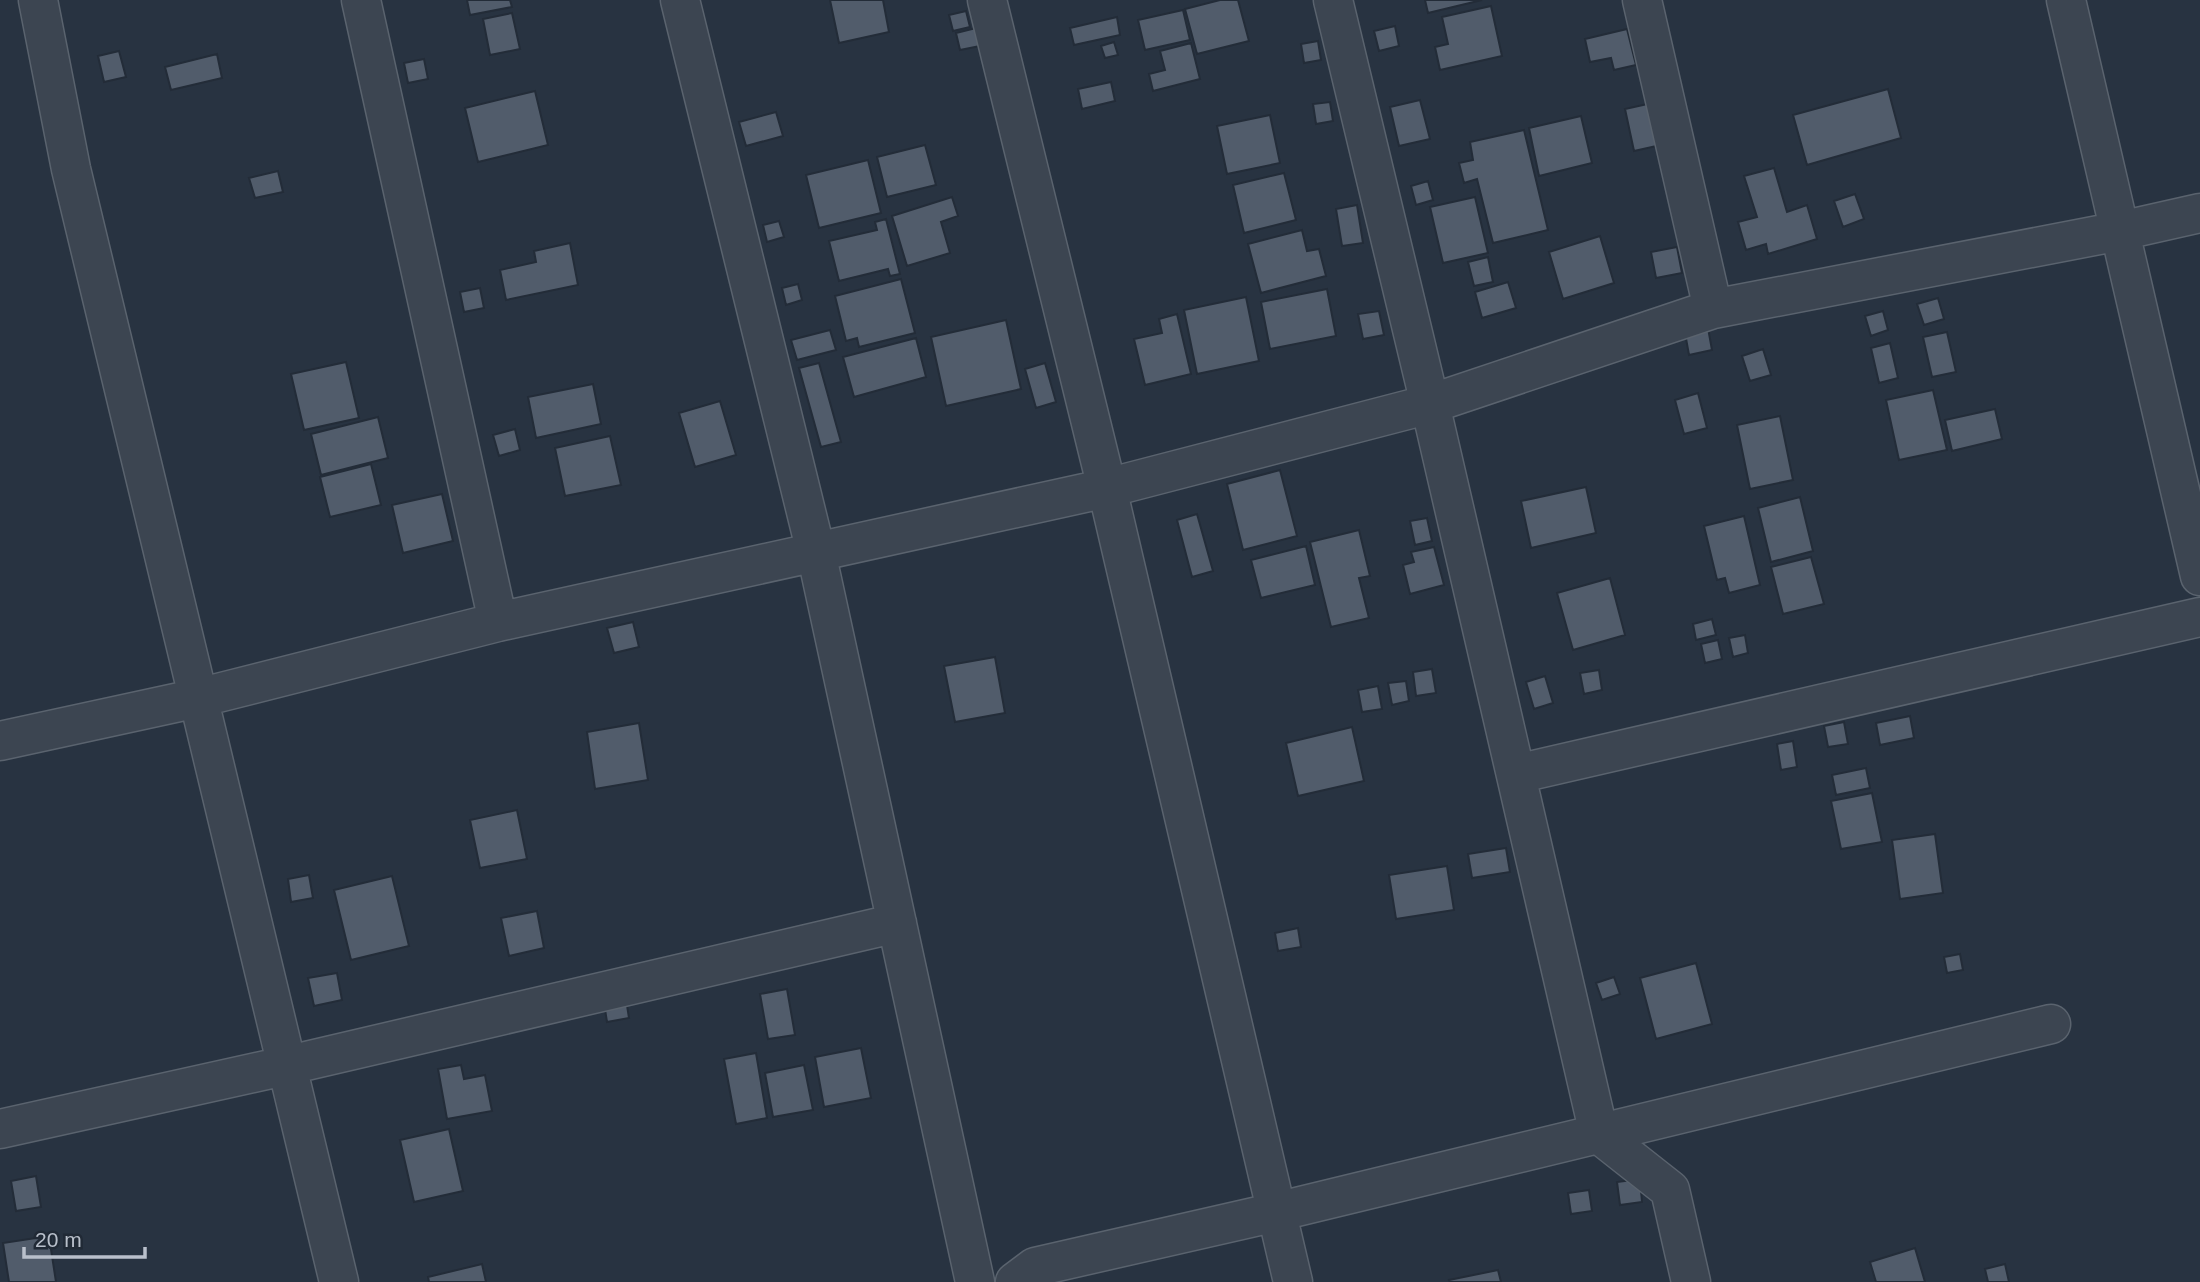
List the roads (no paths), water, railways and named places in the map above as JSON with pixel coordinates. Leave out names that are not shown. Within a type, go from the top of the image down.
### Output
[{"type":"street","points":[[38,0],[71,169],[289,1065],[339,1282]]},
{"type":"street","points":[[361,0],[498,622]]},
{"type":"street","points":[[680,0],[816,552],[975,1282]]},
{"type":"street","points":[[987,0],[1107,488],[1293,1282]]},
{"type":"street","points":[[1333,0],[1430,404],[1599,1134],[1670,1190],[1691,1282]]},
{"type":"street","points":[[1642,0],[1713,309]]},
{"type":"street","points":[[2066,0],[2200,576]]},
{"type":"street","points":[[0,741],[198,698],[498,622],[1107,488],[1430,404],[1713,309],[2120,231],[2200,213]]},
{"type":"street","points":[[1516,774],[2200,617]]},
{"type":"street","points":[[0,1129],[289,1065],[897,923]]},
{"type":"street","points":[[1015,1282],[1035,1268],[2051,1024]]}]
